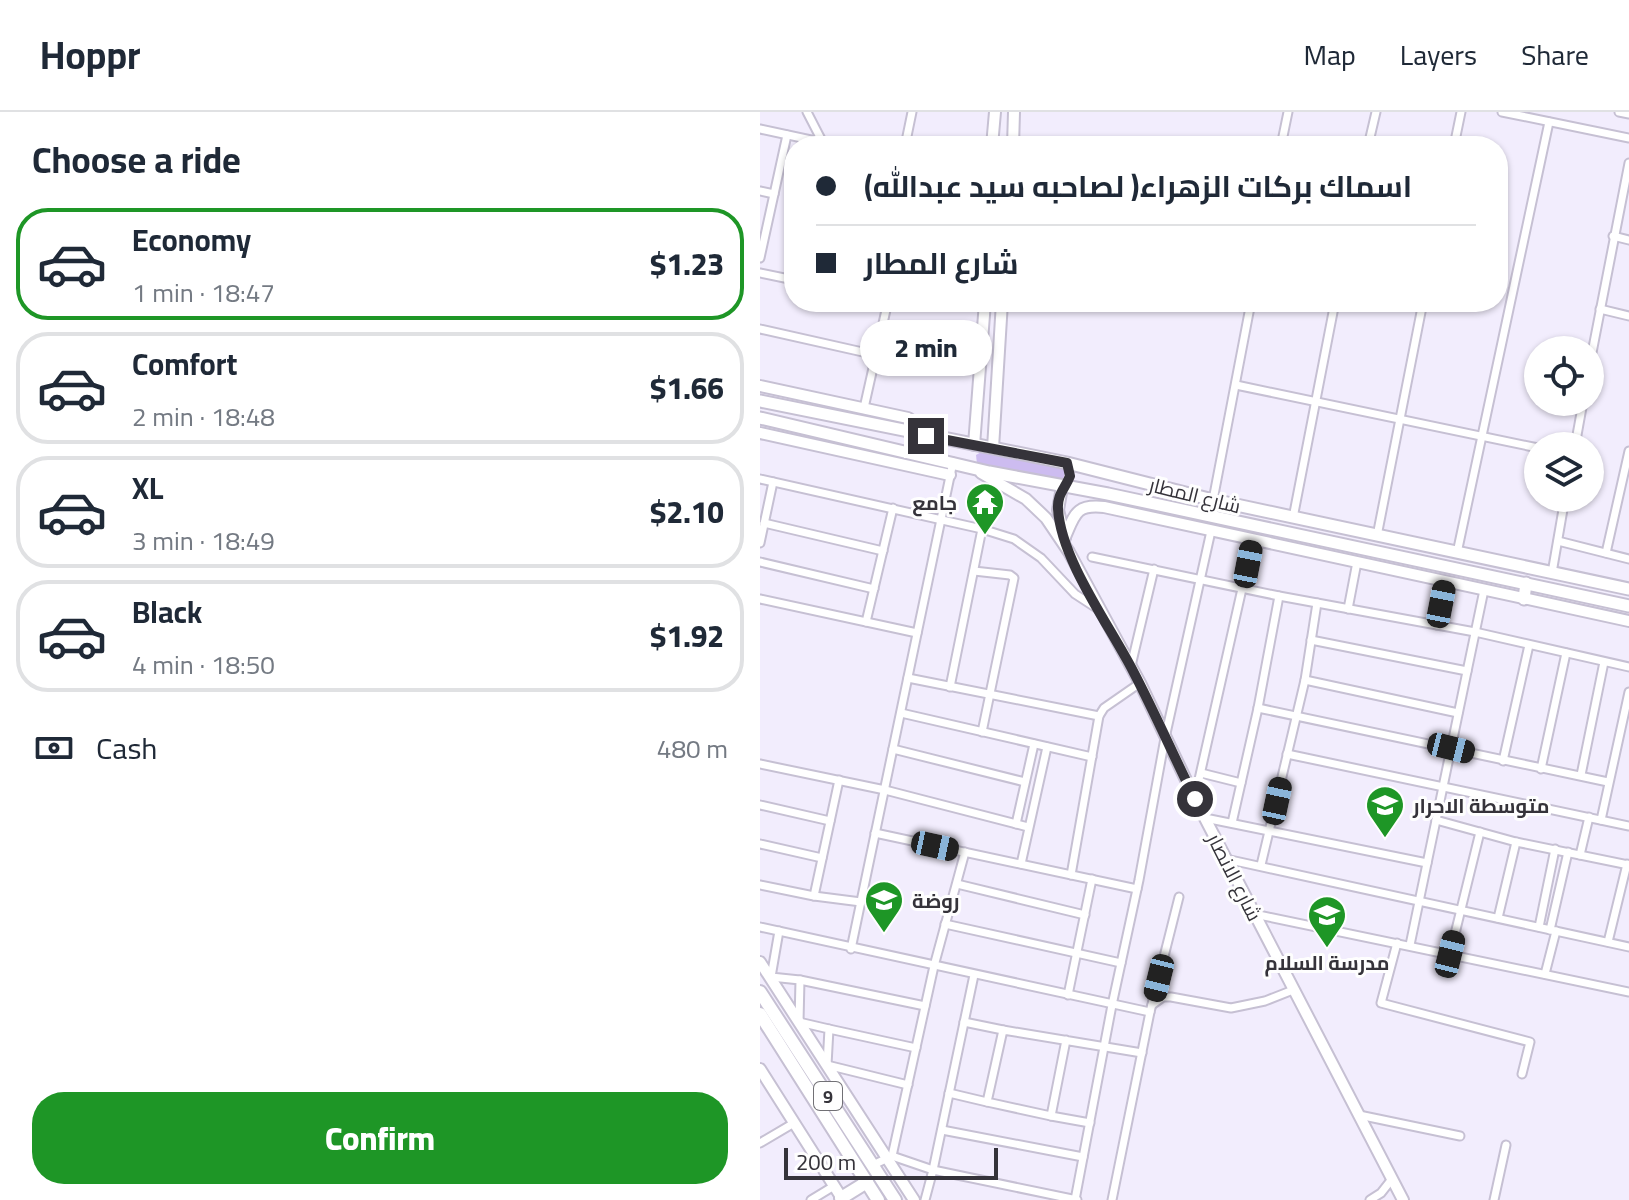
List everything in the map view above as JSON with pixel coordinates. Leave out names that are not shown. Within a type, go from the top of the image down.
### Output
[{"type":"highway","name":"9","points":[[760,994],[766,1015],[878,1200]]},
{"type":"highway","name":"9","points":[[766,1015],[895,1200]]},
{"type":"highway","points":[[842,1199],[867,1182]]},
{"type":"main road","name":"شارع المطار","points":[[760,401],[1067,463],[1293,518],[1629,589]]},
{"type":"main road","name":"شارع المطار","points":[[760,418],[1062,488],[1108,494],[1629,606]]},
{"type":"main road","points":[[964,465],[964,452],[972,445]]},
{"type":"main road","points":[[1062,488],[1070,476],[1067,463]]},
{"type":"main road","points":[[1312,553],[1315,538]]},
{"type":"main road","points":[[1568,592],[1573,584],[1570,576]]},
{"type":"main road","points":[[1524,599],[1526,583]]},
{"type":"main road","points":[[1601,600],[1598,592],[1604,584]]},
{"type":"street","points":[[807,112],[819,136]]},
{"type":"street","points":[[907,136],[912,112]]},
{"type":"street","points":[[993,136],[995,112]]},
{"type":"street","points":[[1013,136],[1014,112]]},
{"type":"street","points":[[1283,136],[1288,112]]},
{"type":"street","points":[[1370,136],[1376,112]]},
{"type":"street","points":[[1456,136],[1461,112]]},
{"type":"street","points":[[1502,112],[1629,138]]},
{"type":"street","points":[[1619,112],[1629,114]]},
{"type":"street","points":[[1508,308],[1549,122]]},
{"type":"street","points":[[760,129],[792,136]]},
{"type":"street","points":[[760,258],[784,149]]},
{"type":"street","points":[[1595,336],[1629,163]]},
{"type":"street","points":[[760,191],[774,194]]},
{"type":"street","points":[[1613,236],[1629,240]]},
{"type":"street","points":[[760,273],[784,278]]},
{"type":"street","points":[[1600,309],[1629,316]]},
{"type":"street","points":[[864,408],[886,312]]},
{"type":"street","points":[[972,445],[984,312]]},
{"type":"street","points":[[993,448],[1001,312]]},
{"type":"street","points":[[1213,500],[1249,312]]},
{"type":"street","points":[[1293,518],[1333,312]]},
{"type":"street","points":[[1377,536],[1421,312]]},
{"type":"street","points":[[1457,553],[1507,312]]},
{"type":"street","points":[[760,329],[876,355]]},
{"type":"street","points":[[1236,385],[1524,445]]},
{"type":"street","points":[[760,386],[908,418],[921,427],[926,436]]},
{"type":"street","points":[[760,433],[950,475]]},
{"type":"street","points":[[1606,553],[1629,451]]},
{"type":"street","points":[[851,949],[950,475],[964,465]]},
{"type":"street","name":"شارع الانصار","points":[[964,465],[1026,499],[1046,518],[1069,552],[1140,683],[1195,799],[1403,1200]]},
{"type":"street","points":[[760,479],[942,519],[1014,539],[1041,558],[1075,594],[1098,609]]},
{"type":"street","points":[[760,543],[773,482]]},
{"type":"street","name":"شارع الانصار","points":[[1062,488],[1058,510],[1069,552]]},
{"type":"street","points":[[1065,537],[1076,514],[1088,506],[1117,510],[1629,621]]},
{"type":"street","points":[[866,622],[893,508]]},
{"type":"street","points":[[1552,573],[1563,512]]},
{"type":"street","points":[[764,523],[883,551]]},
{"type":"street","points":[[950,687],[982,529]]},
{"type":"street","points":[[873,1165],[889,1157],[933,1170],[1076,1200],[1165,738],[1211,531]]},
{"type":"street","points":[[1195,799],[1253,540]]},
{"type":"street","points":[[1558,541],[1629,559]]},
{"type":"street","points":[[1092,557],[1475,632],[1629,667]]},
{"type":"street","points":[[760,562],[874,589]]},
{"type":"street","points":[[1348,609],[1357,562]]},
{"type":"street","points":[[1131,666],[1154,569]]},
{"type":"street","points":[[974,571],[1014,578],[982,732]]},
{"type":"street","points":[[1437,625],[1446,582]]},
{"type":"street","points":[[1410,945],[1484,590]]},
{"type":"street","points":[[1232,823],[1279,596]]},
{"type":"street","points":[[760,599],[917,633]]},
{"type":"street","points":[[1261,865],[1294,715],[1305,680],[1317,603]]},
{"type":"street","points":[[1311,640],[1467,671]]},
{"type":"street","points":[[1503,761],[1529,645]]},
{"type":"street","points":[[1541,769],[1566,653]]},
{"type":"street","points":[[1581,775],[1604,662]]},
{"type":"street","points":[[908,678],[1099,716]]},
{"type":"street","points":[[1305,680],[1458,713]]},
{"type":"street","points":[[1071,875],[1099,716],[1104,708],[1140,683]]},
{"type":"street","points":[[1601,820],[1629,692]]},
{"type":"street","points":[[1258,708],[1608,782]]},
{"type":"street","points":[[901,713],[1092,757]]},
{"type":"street","points":[[1016,824],[1034,744]]},
{"type":"street","points":[[1021,864],[1047,747]]},
{"type":"street","points":[[893,749],[1025,782]]},
{"type":"street","points":[[1287,754],[1629,826]]},
{"type":"street","points":[[760,764],[885,790],[1028,827]]},
{"type":"street","points":[[1201,773],[1241,783]]},
{"type":"street","points":[[814,896],[839,780]]},
{"type":"street","points":[[760,805],[830,821]]},
{"type":"street","points":[[1580,855],[1589,817]]},
{"type":"street","points":[[1205,818],[1427,863]]},
{"type":"street","points":[[1436,820],[1516,842],[1628,865],[1608,942]]},
{"type":"street","points":[[1450,954],[1480,832]]},
{"type":"street","points":[[875,833],[1137,889]]},
{"type":"street","points":[[1498,918],[1516,842]]},
{"type":"street","points":[[760,844],[822,858]]},
{"type":"street","points":[[1539,927],[1555,849]]},
{"type":"street","points":[[889,1157],[934,966],[965,852]]},
{"type":"street","points":[[1545,974],[1568,852]]},
{"type":"street","points":[[1226,859],[1629,947]]},
{"type":"street","points":[[1068,995],[1092,879]]},
{"type":"street","points":[[957,884],[1085,915]]},
{"type":"street","points":[[760,885],[861,902]]},
{"type":"street","points":[[1112,1200],[1151,1008],[1179,897]]},
{"type":"street","points":[[1254,914],[1629,992]]},
{"type":"street","points":[[945,924],[1121,963]]},
{"type":"street","points":[[760,927],[1112,1005],[1151,1008],[1163,997],[1171,997],[1231,1008],[1265,1001],[1293,990]]},
{"type":"street","points":[[771,977],[779,931]]},
{"type":"street","points":[[1397,943],[1381,1003],[1530,1042],[1522,1074]]},
{"type":"street","points":[[760,962],[914,1200]]},
{"type":"street","points":[[925,1200],[974,975]]},
{"type":"street","points":[[771,977],[800,980],[925,1006]]},
{"type":"street","points":[[799,1022],[800,980]]},
{"type":"street","points":[[799,1022],[916,1048]]},
{"type":"street","points":[[964,1022],[1142,1053]]},
{"type":"street","points":[[827,1065],[829,1029]]},
{"type":"street","points":[[987,1102],[1003,1030]]},
{"type":"street","points":[[1051,1116],[1066,1040]]},
{"type":"street","points":[[827,1065],[908,1085]]},
{"type":"street","points":[[760,1069],[842,1199]]},
{"type":"street","points":[[949,1093],[1090,1123]]},
{"type":"street","points":[[1359,1115],[1460,1136]]},
{"type":"street","points":[[760,1143],[794,1123]]},
{"type":"street","points":[[942,1130],[1083,1157]]},
{"type":"street","points":[[1494,1200],[1506,1145]]},
{"type":"street","points":[[1370,1200],[1381,1193],[1392,1179]]},
{"type":"street","points":[[811,1200],[834,1186]]},
{"type":"shaded area","points":[[983,451],[1062,468],[1065,472],[1063,480],[977,464],[976,455]]},
{"type":"place","name":"جامع","points":[[985,536]]},
{"type":"place","name":"متوسطة الاحرار","points":[[1385,839]]},
{"type":"place","name":"روضة","points":[[884,934]]},
{"type":"place","name":"مدرسة السلام","points":[[1327,949]]},
{"type":"route","points":[[926,436],[1067,463],[1070,476],[1062,487],[1058,510],[1069,552],[1140,683],[1195,799]]}]
